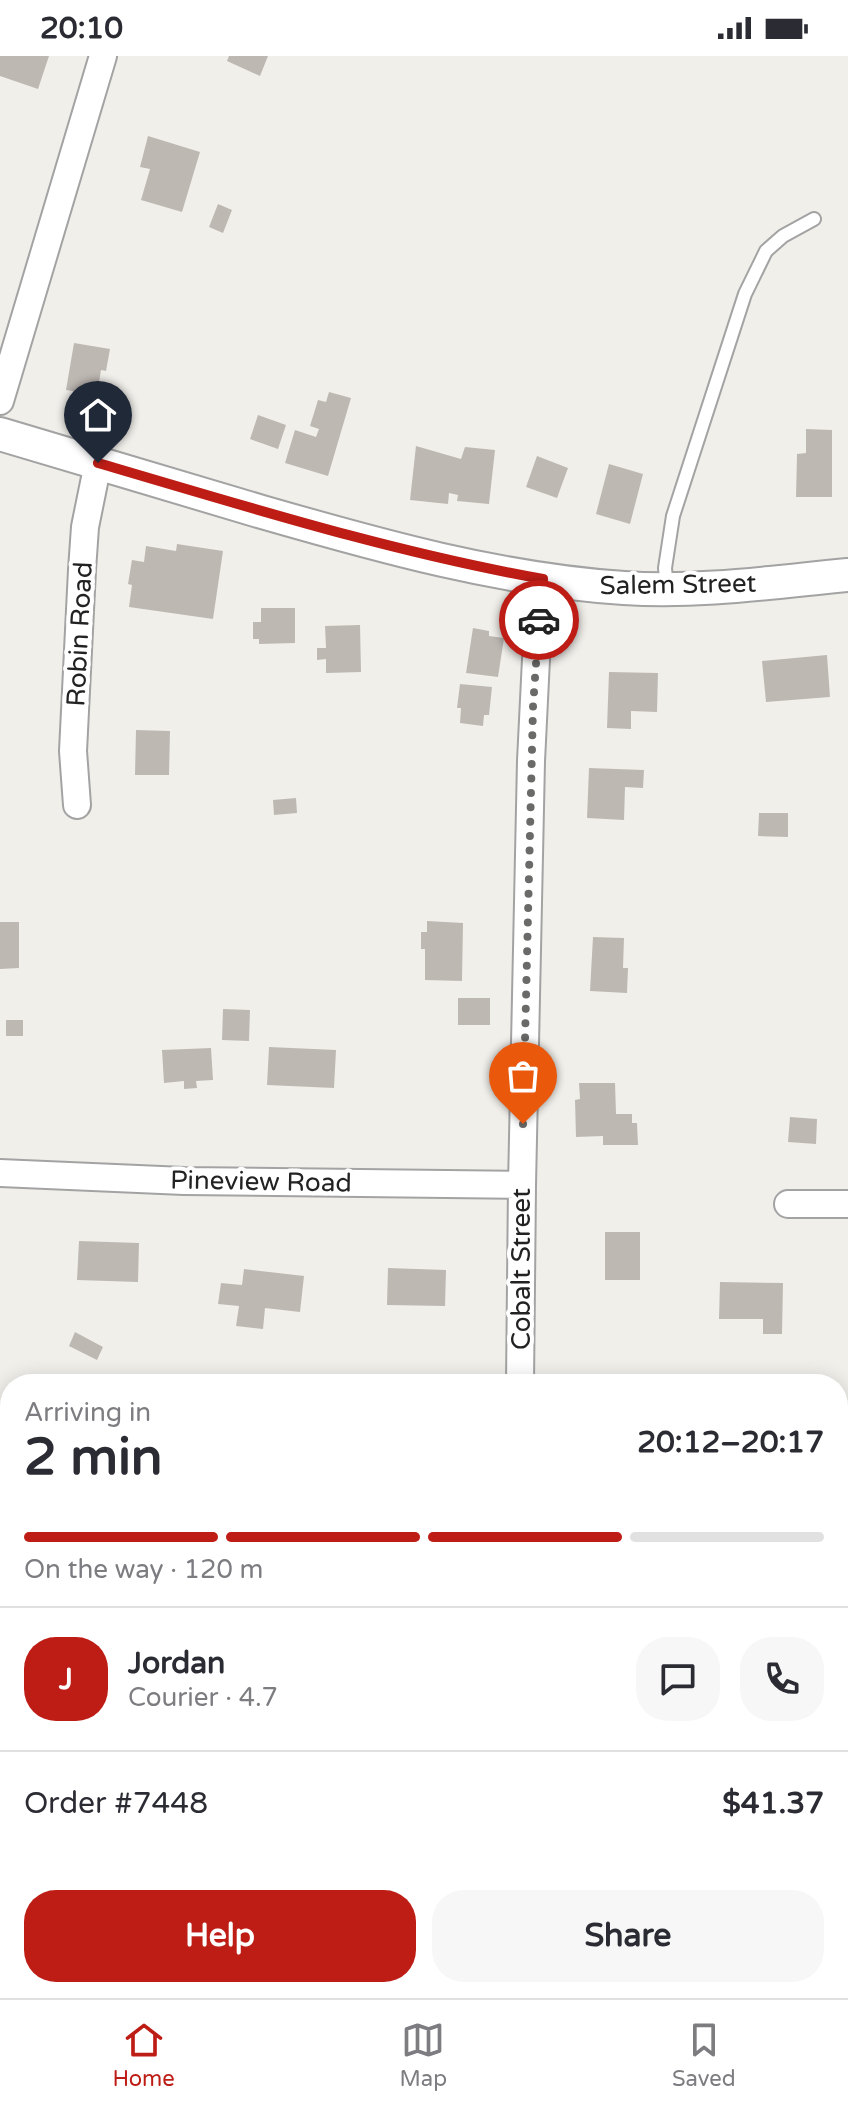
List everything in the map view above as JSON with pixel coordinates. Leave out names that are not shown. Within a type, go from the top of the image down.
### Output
[{"type":"street","points":[[0,401],[103,56]]},
{"type":"street","name":"Salem Street","points":[[0,434],[341,534],[443,560],[543,579],[667,589],[712,588],[848,575]]},
{"type":"street","name":"Robin Road","points":[[77,805],[73,751],[81,586],[85,527],[98,463]]},
{"type":"street","name":"Cobalt Street","points":[[520,1374],[533,707],[543,579]]},
{"type":"street","name":"Pineview Road","points":[[0,1173],[184,1181],[522,1185]]},
{"type":"street","points":[[788,1204],[848,1204]]},
{"type":"lane","points":[[667,589],[665,568],[673,516],[745,294],[766,251],[783,236],[814,219]]},
{"type":"building","points":[[0,56],[49,56],[38,89],[0,76]]},
{"type":"building","points":[[229,56],[268,56],[260,76],[227,61]]},
{"type":"building","points":[[148,136],[200,152],[182,212],[141,200],[150,169],[140,167]]},
{"type":"building","points":[[218,204],[232,210],[223,233],[209,227]]},
{"type":"building","points":[[74,343],[110,349],[106,371],[101,370],[97,395],[66,390]]},
{"type":"building","points":[[329,392],[351,398],[328,476],[285,463],[295,430],[316,437],[319,429],[310,426],[318,400],[326,402]]},
{"type":"building","points":[[258,415],[286,425],[278,449],[250,439]]},
{"type":"building","points":[[806,429],[832,430],[832,497],[796,497],[797,454],[806,453]]},
{"type":"building","points":[[416,446],[461,459],[465,447],[495,450],[489,504],[457,501],[458,495],[449,493],[448,504],[410,500]]},
{"type":"building","points":[[537,456],[568,468],[557,498],[526,487]]},
{"type":"building","points":[[609,464],[643,474],[630,524],[596,514]]},
{"type":"building","points":[[177,544],[223,551],[213,619],[129,607],[132,585],[128,584],[132,560],[144,562],[146,546],[176,551]]},
{"type":"building","points":[[261,608],[295,608],[295,643],[259,644],[259,639],[253,639],[253,622],[261,622]]},
{"type":"building","points":[[360,625],[361,672],[326,673],[326,659],[317,660],[317,648],[326,648],[325,626]]},
{"type":"building","points":[[473,628],[489,631],[489,636],[504,638],[498,677],[466,673]]},
{"type":"building","points":[[827,655],[830,697],[766,702],[762,661]]},
{"type":"building","points":[[609,672],[658,673],[657,712],[631,711],[631,729],[607,728]]},
{"type":"building","points":[[460,684],[492,687],[489,715],[484,715],[483,726],[460,723],[461,708],[457,708]]},
{"type":"building","points":[[136,730],[170,731],[169,775],[135,775]]},
{"type":"building","points":[[589,768],[644,770],[643,788],[625,787],[624,820],[587,818]]},
{"type":"building","points":[[296,798],[297,813],[274,815],[273,800]]},
{"type":"building","points":[[759,813],[788,813],[788,837],[758,836]]},
{"type":"building","points":[[427,921],[463,923],[462,981],[425,980],[425,949],[421,949],[421,932],[427,932]]},
{"type":"building","points":[[0,922],[19,922],[19,968],[0,969]]},
{"type":"building","points":[[593,937],[624,938],[623,968],[628,968],[627,993],[590,991]]},
{"type":"building","points":[[458,998],[490,998],[490,1025],[458,1025]]},
{"type":"building","points":[[223,1009],[250,1010],[249,1041],[222,1040]]},
{"type":"building","points":[[6,1020],[23,1020],[23,1036],[6,1036]]},
{"type":"building","points":[[269,1047],[336,1050],[334,1088],[267,1085]]},
{"type":"building","points":[[211,1048],[213,1080],[196,1081],[197,1088],[184,1089],[184,1081],[164,1083],[162,1050]]},
{"type":"building","points":[[579,1083],[615,1083],[616,1114],[632,1114],[632,1123],[637,1123],[638,1145],[603,1145],[603,1136],[576,1137],[575,1100],[580,1099]]},
{"type":"building","points":[[790,1117],[817,1119],[816,1144],[788,1142]]},
{"type":"building","points":[[605,1232],[640,1232],[640,1280],[605,1280]]},
{"type":"building","points":[[79,1241],[139,1243],[138,1282],[77,1280]]},
{"type":"building","points":[[388,1268],[446,1270],[445,1306],[387,1305]]},
{"type":"building","points":[[244,1269],[304,1276],[300,1312],[265,1308],[263,1329],[236,1326],[239,1306],[218,1304],[221,1283],[242,1285]]},
{"type":"building","points":[[720,1282],[783,1283],[782,1334],[763,1334],[763,1319],[719,1319]]},
{"type":"building","points":[[75,1332],[103,1347],[97,1360],[69,1346]]},
{"type":"way so far","points":[[523,1124],[533,707],[539,620]]},
{"type":"route","points":[[98,463],[350,537],[443,560],[543,579],[539,620]]}]
